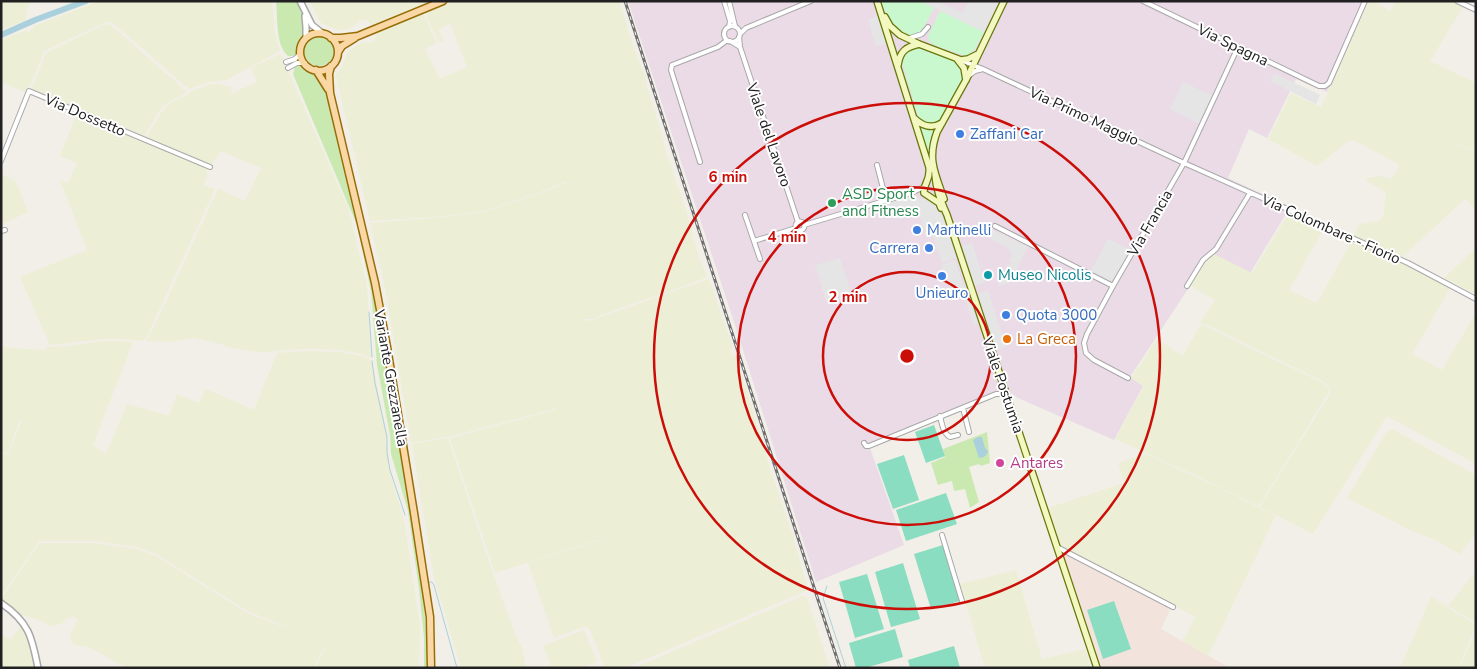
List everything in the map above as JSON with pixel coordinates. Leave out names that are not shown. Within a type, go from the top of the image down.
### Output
[{"type":"main road","points":[[338,52],[342,46],[358,36],[442,1]]},
{"type":"main road","points":[[935,174],[932,150],[937,132],[974,65],[1004,1]]},
{"type":"main road","points":[[877,2],[929,167],[929,176],[925,185],[923,190],[927,195],[934,195],[936,188],[930,183],[925,185]]},
{"type":"main road","name":"Via Primo Maggio","points":[[877,2],[894,30],[919,44],[959,59]]},
{"type":"main road","points":[[300,54],[301,47],[306,38],[313,34],[322,33],[331,38],[336,44],[338,52]]},
{"type":"main road","points":[[331,38],[358,36]]},
{"type":"main road","points":[[898,66],[900,55],[904,49],[919,44]]},
{"type":"main road","name":"Variante Grezzanella","points":[[338,52],[329,74],[330,93],[375,283],[387,347],[430,617],[431,668]]},
{"type":"main road","points":[[966,80],[964,68],[959,59],[968,59],[979,53]]},
{"type":"main road","name":"Variante Grezzanella","points":[[300,54],[305,63],[311,69],[316,70],[324,80],[330,93]]},
{"type":"main road","points":[[316,70],[326,69],[331,66]]},
{"type":"main road","points":[[913,116],[921,124],[928,126],[936,126],[944,121]]},
{"type":"main road","name":"Viale Postumia","points":[[935,174],[936,188],[947,216],[1097,668]]},
{"type":"main road","name":"Viale Postumia","points":[[935,174],[946,207],[947,216]]},
{"type":"main road","name":"Viale Postumia","points":[[927,195],[938,203],[947,216]]},
{"type":"street","points":[[300,1],[312,25],[322,33]]},
{"type":"street","points":[[722,44],[730,21],[724,1]]},
{"type":"street","points":[[729,1],[740,36]]},
{"type":"street","points":[[729,27],[746,28],[811,1]]},
{"type":"street","name":"Via Spagna","points":[[1143,1],[1319,86],[1325,86],[1329,83],[1365,1]]},
{"type":"street","points":[[1457,1],[1476,10]]},
{"type":"street","points":[[303,8],[306,38]]},
{"type":"street","points":[[906,38],[917,37],[928,27]]},
{"type":"street","points":[[700,162],[671,70],[672,65],[726,41],[736,40],[746,28]]},
{"type":"street","points":[[725,36],[740,47]]},
{"type":"street","name":"Viale del Lavoro","points":[[740,36],[740,47],[798,222]]},
{"type":"street","name":"Via Francia","points":[[1128,378],[1094,360],[1086,353],[1084,343],[1113,286],[1184,163],[1238,47]]},
{"type":"street","points":[[966,80],[972,72],[983,69],[978,61],[979,53]]},
{"type":"street","points":[[286,62],[295,59],[300,54]]},
{"type":"street","name":"Via Primo Maggio","points":[[959,59],[1184,163]]},
{"type":"street","points":[[288,68],[297,63],[305,63]]},
{"type":"street","name":"Via Dossetto","points":[[1,161],[29,91],[210,167]]},
{"type":"street","name":"Via Colombare - Fiorio","points":[[1184,163],[1408,263],[1476,299]]},
{"type":"street","points":[[877,165],[886,200]]},
{"type":"street","points":[[754,241],[796,228],[801,230],[804,228],[804,225],[911,193],[925,185]]},
{"type":"street","points":[[911,193],[927,195]]},
{"type":"street","points":[[1187,286],[1203,260],[1216,249],[1250,193]]},
{"type":"street","points":[[744,214],[760,258]]},
{"type":"street","points":[[796,228],[798,222],[802,222],[804,225]]},
{"type":"street","points":[[995,226],[1113,286]]},
{"type":"street","points":[[864,443],[866,446],[869,446],[996,394],[1006,394]]},
{"type":"street","points":[[963,408],[969,432]]},
{"type":"street","points":[[940,416],[947,435],[950,437],[958,435]]},
{"type":"street","points":[[942,535],[962,601]]},
{"type":"street","points":[[1057,547],[1173,607]]},
{"type":"street","points":[[1,603],[19,618],[27,628],[32,640],[38,668]]},
{"type":"shaded area","points":[[628,1],[1367,1],[1327,92],[1296,79],[1267,138],[1249,129],[1228,178],[1290,207],[1249,275],[1205,263],[1130,377],[1143,386],[1114,440],[1018,398],[1009,392],[997,392],[934,416],[870,448],[904,545],[816,582],[738,334]]},
{"type":"shaded area","points":[[920,1],[937,1],[963,13],[968,1],[999,1],[984,32]]},
{"type":"shaded area","points":[[878,15],[887,44],[876,46],[868,20]]},
{"type":"shaded area","points":[[1274,73],[1320,95],[1316,104],[1270,81]]},
{"type":"shaded area","points":[[1183,82],[1213,96],[1200,124],[1170,109]]},
{"type":"shaded area","points":[[910,196],[931,201],[938,207],[945,223],[947,235],[950,236],[956,258],[942,263],[932,234],[926,236],[919,214],[897,220],[893,206],[873,212],[872,207]]},
{"type":"shaded area","points":[[993,230],[1028,247],[1009,283],[999,286],[998,282],[1008,264],[1011,265],[1012,262],[1009,261],[1012,255],[1009,251],[1010,249],[985,236],[987,231]]},
{"type":"shaded area","points":[[1108,239],[1131,250],[1112,280],[1091,271]]},
{"type":"shaded area","points":[[972,243],[985,283],[975,286],[962,246]]},
{"type":"shaded area","points":[[840,258],[851,292],[826,301],[815,265]]},
{"type":"shaded area","points":[[955,260],[978,324],[974,325],[963,294],[953,298],[941,265]]},
{"type":"shaded area","points":[[988,290],[1006,347],[995,351],[978,294]]},
{"type":"shaded area","points":[[1062,553],[1171,608],[1161,629],[1230,668],[1102,668]]},
{"type":"green space","points":[[1,1],[30,1],[25,21],[1,30]]},
{"type":"green space","points":[[100,1],[272,1],[275,34],[280,51],[226,80],[208,82],[189,89],[113,23],[106,22],[44,51],[27,93],[1,82],[1,40],[24,31],[29,32],[34,26]]},
{"type":"green space","points":[[276,1],[298,1],[301,9],[305,29],[295,56],[288,56],[281,45]]},
{"type":"green space","points":[[310,1],[435,1],[373,26],[366,20],[361,20],[353,27],[337,30],[320,22]]},
{"type":"green space","points":[[449,1],[619,1],[634,49],[645,76],[665,149],[707,277],[592,319],[584,319],[584,321],[592,320],[709,279],[733,348],[730,350],[732,356],[736,355],[808,590],[625,668],[605,668],[590,630],[587,627],[554,638],[528,563],[602,539],[495,573],[450,438],[552,411],[556,408],[451,436],[411,443],[385,288],[370,223],[435,218],[484,212],[567,183],[484,211],[435,217],[370,221],[336,76],[348,51],[363,42],[370,43],[374,41],[377,32],[423,12],[436,42],[425,49],[440,79],[467,67],[450,23],[439,30],[444,42],[438,41],[427,18],[429,10]]},
{"type":"green space","points":[[882,1],[920,1],[934,8],[921,33],[911,36],[901,30],[889,18]]},
{"type":"green space","points":[[1369,1],[1374,1],[1390,11],[1396,1],[1450,1],[1463,7],[1430,61],[1476,83],[1476,152],[1451,141],[1476,153],[1476,209],[1465,199],[1402,257],[1354,236],[1359,224],[1377,221],[1384,214],[1385,205],[1383,202],[1386,198],[1385,192],[1367,181],[1366,178],[1381,176],[1391,179],[1399,168],[1398,164],[1356,141],[1350,140],[1317,166],[1268,139],[1291,93],[1321,107]]},
{"type":"green space","points":[[940,11],[984,32],[975,49],[967,56],[934,45],[929,41],[928,36]]},
{"type":"green space","points":[[106,24],[111,25],[187,92],[162,107],[145,136],[32,89],[46,53]]},
{"type":"green space","points":[[319,36],[329,41],[334,51],[329,61],[319,66],[309,61],[304,51],[309,41]]},
{"type":"green space","points":[[913,48],[921,49],[956,62],[962,68],[963,77],[959,88],[942,117],[934,124],[924,122],[918,116],[902,63],[905,54]]},
{"type":"green space","points":[[281,55],[349,210],[367,287],[371,358],[339,350],[250,351],[193,338],[170,342],[146,341],[218,189],[245,201],[261,168],[221,151],[212,164],[207,164],[147,139],[148,135],[161,113],[170,103],[192,91],[211,84],[231,87],[233,89],[230,93],[234,94],[257,82],[251,68]]},
{"type":"green space","points":[[303,64],[319,77],[328,97],[358,215],[385,350],[405,467],[423,598],[428,668],[424,668],[424,638],[408,511],[391,454],[390,435],[377,365],[371,291],[357,225],[293,74],[295,66]]},
{"type":"green space","points":[[77,113],[145,140],[206,168],[207,177],[204,185],[215,189],[147,336],[142,341],[104,339],[50,345],[20,277],[87,250],[60,180],[68,183],[77,163],[60,156]]},
{"type":"green space","points":[[919,124],[938,127],[929,147],[929,155],[927,155]]},
{"type":"green space","points":[[1,173],[16,182],[28,212],[1,225]]},
{"type":"green space","points":[[1290,211],[1325,227],[1289,290],[1317,303],[1352,241],[1414,268],[1451,287],[1412,354],[1442,370],[1476,313],[1476,464],[1387,416],[1313,534],[1260,507],[1330,394],[1330,388],[1324,382],[1208,325],[1200,323],[1215,300],[1189,285],[1203,263],[1214,254],[1252,273]]},
{"type":"green space","points":[[1476,248],[1476,294],[1475,294],[1444,278]]},
{"type":"green space","points":[[1203,325],[1323,383],[1329,389],[1259,506],[1115,439],[1144,386],[1131,378],[1157,339],[1183,356],[1199,327]]},
{"type":"green space","points":[[105,341],[133,342],[93,445],[106,454],[127,404],[169,416],[177,394],[199,403],[206,389],[254,410],[277,353],[306,351],[339,352],[372,360],[387,436],[389,467],[405,526],[420,626],[419,668],[315,668],[324,647],[313,668],[127,668],[85,645],[84,647],[73,644],[70,636],[78,619],[72,616],[61,624],[50,626],[39,620],[21,615],[1,599],[40,543],[95,543],[136,549],[156,556],[247,613],[286,628],[248,611],[156,554],[136,547],[96,541],[39,541],[1,596],[1,454],[6,455],[9,451],[22,421],[20,420],[8,451],[5,453],[1,452],[1,346],[46,350],[47,347]]},
{"type":"green space","points":[[934,425],[945,456],[926,463],[915,432]]},
{"type":"green space","points":[[1392,429],[1476,475],[1476,534],[1460,554],[1347,498],[1384,436]]},
{"type":"green space","points":[[987,432],[990,463],[969,467],[979,502],[970,508],[965,489],[954,491],[952,481],[938,485],[931,463],[945,457],[943,449]]},
{"type":"green space","points":[[448,438],[489,562],[515,634],[522,648],[526,668],[461,668],[434,577],[412,444]]},
{"type":"green space","points":[[1146,454],[1220,488],[1275,517],[1208,656],[1183,641],[1195,617],[1060,546],[1048,508],[1124,483],[1118,463]]},
{"type":"green space","points":[[904,455],[919,500],[893,509],[877,464]]},
{"type":"green space","points":[[946,493],[957,524],[906,541],[896,510]]},
{"type":"green space","points":[[943,545],[960,601],[931,609],[914,554]]},
{"type":"green space","points":[[903,563],[920,619],[891,627],[875,572]]},
{"type":"green space","points":[[1016,570],[1042,659],[1085,649],[1091,668],[985,668],[960,584]]},
{"type":"green space","points":[[1476,571],[1476,623],[1431,595],[1449,605]]},
{"type":"green space","points":[[867,574],[884,629],[855,638],[839,582]]},
{"type":"green space","points":[[803,596],[807,598],[830,668],[634,668]]},
{"type":"green space","points":[[1431,597],[1476,625],[1458,668],[1400,668]]},
{"type":"green space","points":[[1114,601],[1131,649],[1103,659],[1087,610]]},
{"type":"green space","points":[[26,624],[39,668],[1,668],[1,633],[9,639],[12,638],[22,625]]},
{"type":"green space","points":[[895,629],[903,657],[865,668],[856,668],[849,643]]},
{"type":"green space","points":[[584,630],[597,662],[580,668],[552,668],[543,646]]},
{"type":"green space","points":[[1476,630],[1476,668],[1459,668],[1463,660]]},
{"type":"green space","points":[[954,646],[960,668],[910,668],[908,660]]},
{"type":"water","points":[[982,437],[985,448],[988,451],[981,458],[979,458],[973,440]]},
{"type":"waterway","points":[[1,35],[86,1]]},
{"type":"waterway","points":[[369,312],[372,357]]},
{"type":"waterway","points":[[372,361],[387,437],[390,470],[405,515]]},
{"type":"waterway","points":[[429,582],[432,582],[434,585],[457,668]]},
{"type":"waterway","points":[[827,586],[823,598],[846,668]]},
{"type":"railway","points":[[625,1],[840,668]]},
{"type":"place","name":"Zaffani Car","points":[[960,134]]},
{"type":"place","name":"ASD Sport and Fitness","points":[[832,203]]},
{"type":"place","name":"Martinelli","points":[[917,230]]},
{"type":"place","name":"Carrera","points":[[929,248]]},
{"type":"place","name":"Museo Nicolis","points":[[988,275]]},
{"type":"place","name":"Unieuro","points":[[942,276]]},
{"type":"place","name":"Quota 3000","points":[[1006,315]]},
{"type":"place","name":"La Greca","points":[[1007,339]]},
{"type":"place","name":"Antares","points":[[1000,463]]}]
